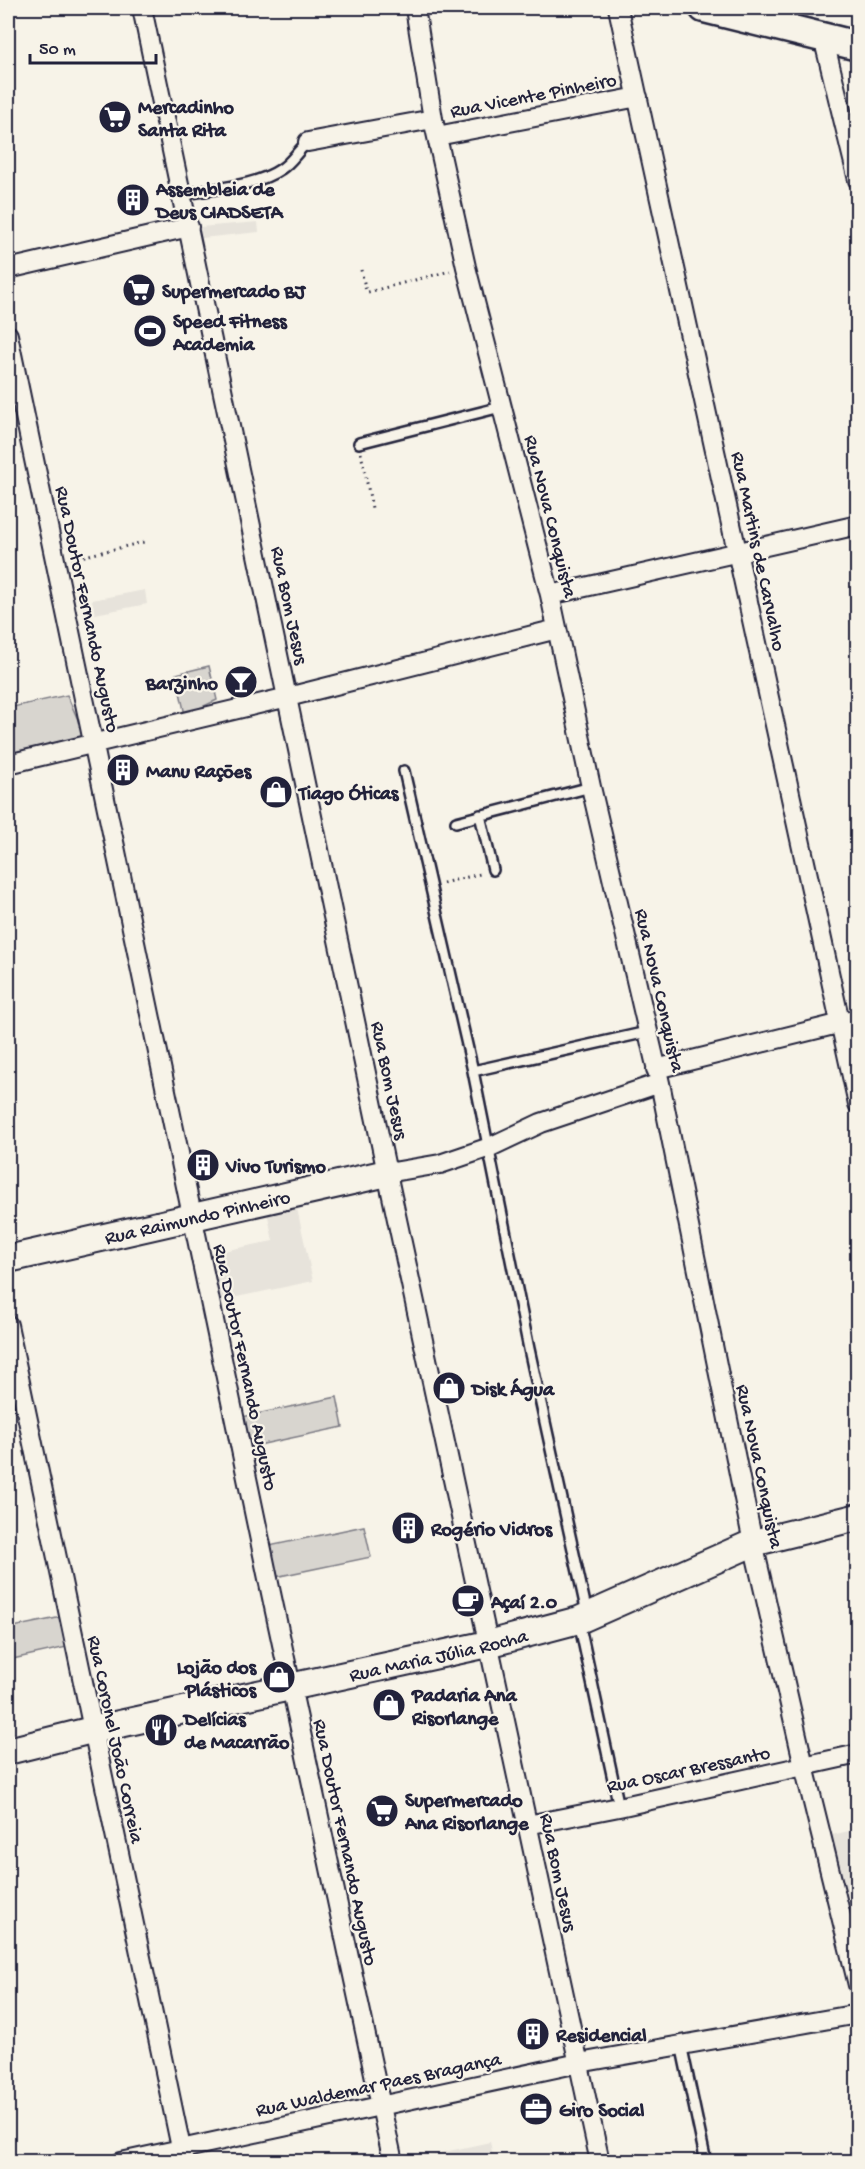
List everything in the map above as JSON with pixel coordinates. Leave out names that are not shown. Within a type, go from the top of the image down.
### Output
[{"type":"main road","points":[[704,8],[858,46]]},
{"type":"street","name":"Rua Bom Jesus","points":[[142,8],[387,1173],[600,2162]]},
{"type":"street","name":"Rua Nova Conquista","points":[[415,8],[435,127],[466,267],[550,595],[591,787],[658,1076],[753,1544],[804,1766],[858,1985]]},
{"type":"street","name":"Rua Martins de Carvalho","points":[[618,8],[738,552],[849,1021],[858,1104]]},
{"type":"street","points":[[823,37],[858,180]]},
{"type":"street","name":"Rua Vicente Pinheiro","points":[[308,142],[435,127],[638,97]]},
{"type":"street","points":[[8,269],[189,227]]},
{"type":"street","name":"Rua Doutor Fernando Augusto","points":[[8,335],[291,1688],[393,2162]]},
{"type":"street","points":[[550,595],[858,525]]},
{"type":"street","points":[[8,764],[288,697],[557,628]]},
{"type":"street","points":[[387,1173],[440,1164],[490,1147],[541,1123],[658,1076],[849,1021]]},
{"type":"street","name":"Rua Raimundo Pinheiro","points":[[8,1259],[387,1173]]},
{"type":"street","name":"Rua Coronel João Correia","points":[[8,1325],[183,2155]]},
{"type":"street","name":"Rua Maria Júlia Rocha","points":[[8,1751],[92,1730],[488,1644],[583,1618],[753,1544],[858,1516]]},
{"type":"street","name":"Rua Oscar Bressanto","points":[[527,1825],[858,1754]]},
{"type":"street","name":"Rua Waldemar Paes Bragança","points":[[121,2162],[183,2155],[380,2105],[579,2063],[858,2014]]},
{"type":"lane","points":[[181,195],[264,180],[283,168],[308,142]]},
{"type":"lane","points":[[359,443],[501,407]]},
{"type":"lane","points":[[404,771],[490,1147],[619,1807]]},
{"type":"lane","points":[[456,822],[591,787]]},
{"type":"lane","points":[[480,815],[493,870]]},
{"type":"lane","points":[[473,1071],[647,1032]]},
{"type":"lane","points":[[681,2044],[706,2162]]},
{"type":"path","points":[[833,8],[858,14]]},
{"type":"path","points":[[361,270],[368,292],[466,267]]},
{"type":"path","points":[[359,443],[372,508]]},
{"type":"path","points":[[56,563],[144,542]]},
{"type":"path","points":[[430,886],[493,870]]},
{"type":"shaded area","points":[[258,222],[259,232],[202,238],[200,227]]},
{"type":"shaded area","points":[[145,590],[147,604],[95,614],[92,600]]},
{"type":"shaded area","points":[[209,666],[217,700],[185,715],[176,674]]},
{"type":"shaded area","points":[[67,695],[86,738],[8,757],[8,708]]},
{"type":"shaded area","points":[[296,1204],[313,1281],[218,1301],[208,1254],[273,1241],[267,1211]]},
{"type":"shaded area","points":[[337,1397],[343,1427],[249,1447],[242,1417]]},
{"type":"shaded area","points":[[364,1526],[371,1557],[275,1577],[269,1546]]},
{"type":"shaded area","points":[[62,1617],[67,1647],[8,1660],[8,1628]]},
{"type":"shaded area","points":[[857,1829],[857,1951],[828,1836]]},
{"type":"shaded area","points":[[490,2142],[494,2161],[408,2160]]},
{"type":"place","name":"Mercadinho Santa Rita","points":[[115,117]]},
{"type":"place","name":"Assembleia de Deus CIADSETA","points":[[133,200]]},
{"type":"place","name":"Supermercado BJ","points":[[139,290]]},
{"type":"place","name":"Speed Fitness Academia","points":[[150,331]]},
{"type":"place","name":"Barzinho","points":[[241,682]]},
{"type":"place","name":"Manu Rações","points":[[123,770]]},
{"type":"place","name":"Tiago Óticas","points":[[276,792]]},
{"type":"place","name":"Vivo Turismo","points":[[203,1165]]},
{"type":"place","name":"Disk Água","points":[[449,1388]]},
{"type":"place","name":"Rogério Vidros","points":[[408,1528]]},
{"type":"place","name":"Açaí 2.0","points":[[468,1601]]},
{"type":"place","name":"Lojão dos Plásticos","points":[[279,1677]]},
{"type":"place","name":"Padaria Ana Risorlange","points":[[389,1705]]},
{"type":"place","name":"Delícias de Macarrão","points":[[161,1730]]},
{"type":"place","name":"Supermercado Ana Risorlange","points":[[382,1811]]},
{"type":"place","name":"Residencial","points":[[533,2034]]},
{"type":"place","name":"Giro Social","points":[[536,2109]]}]
